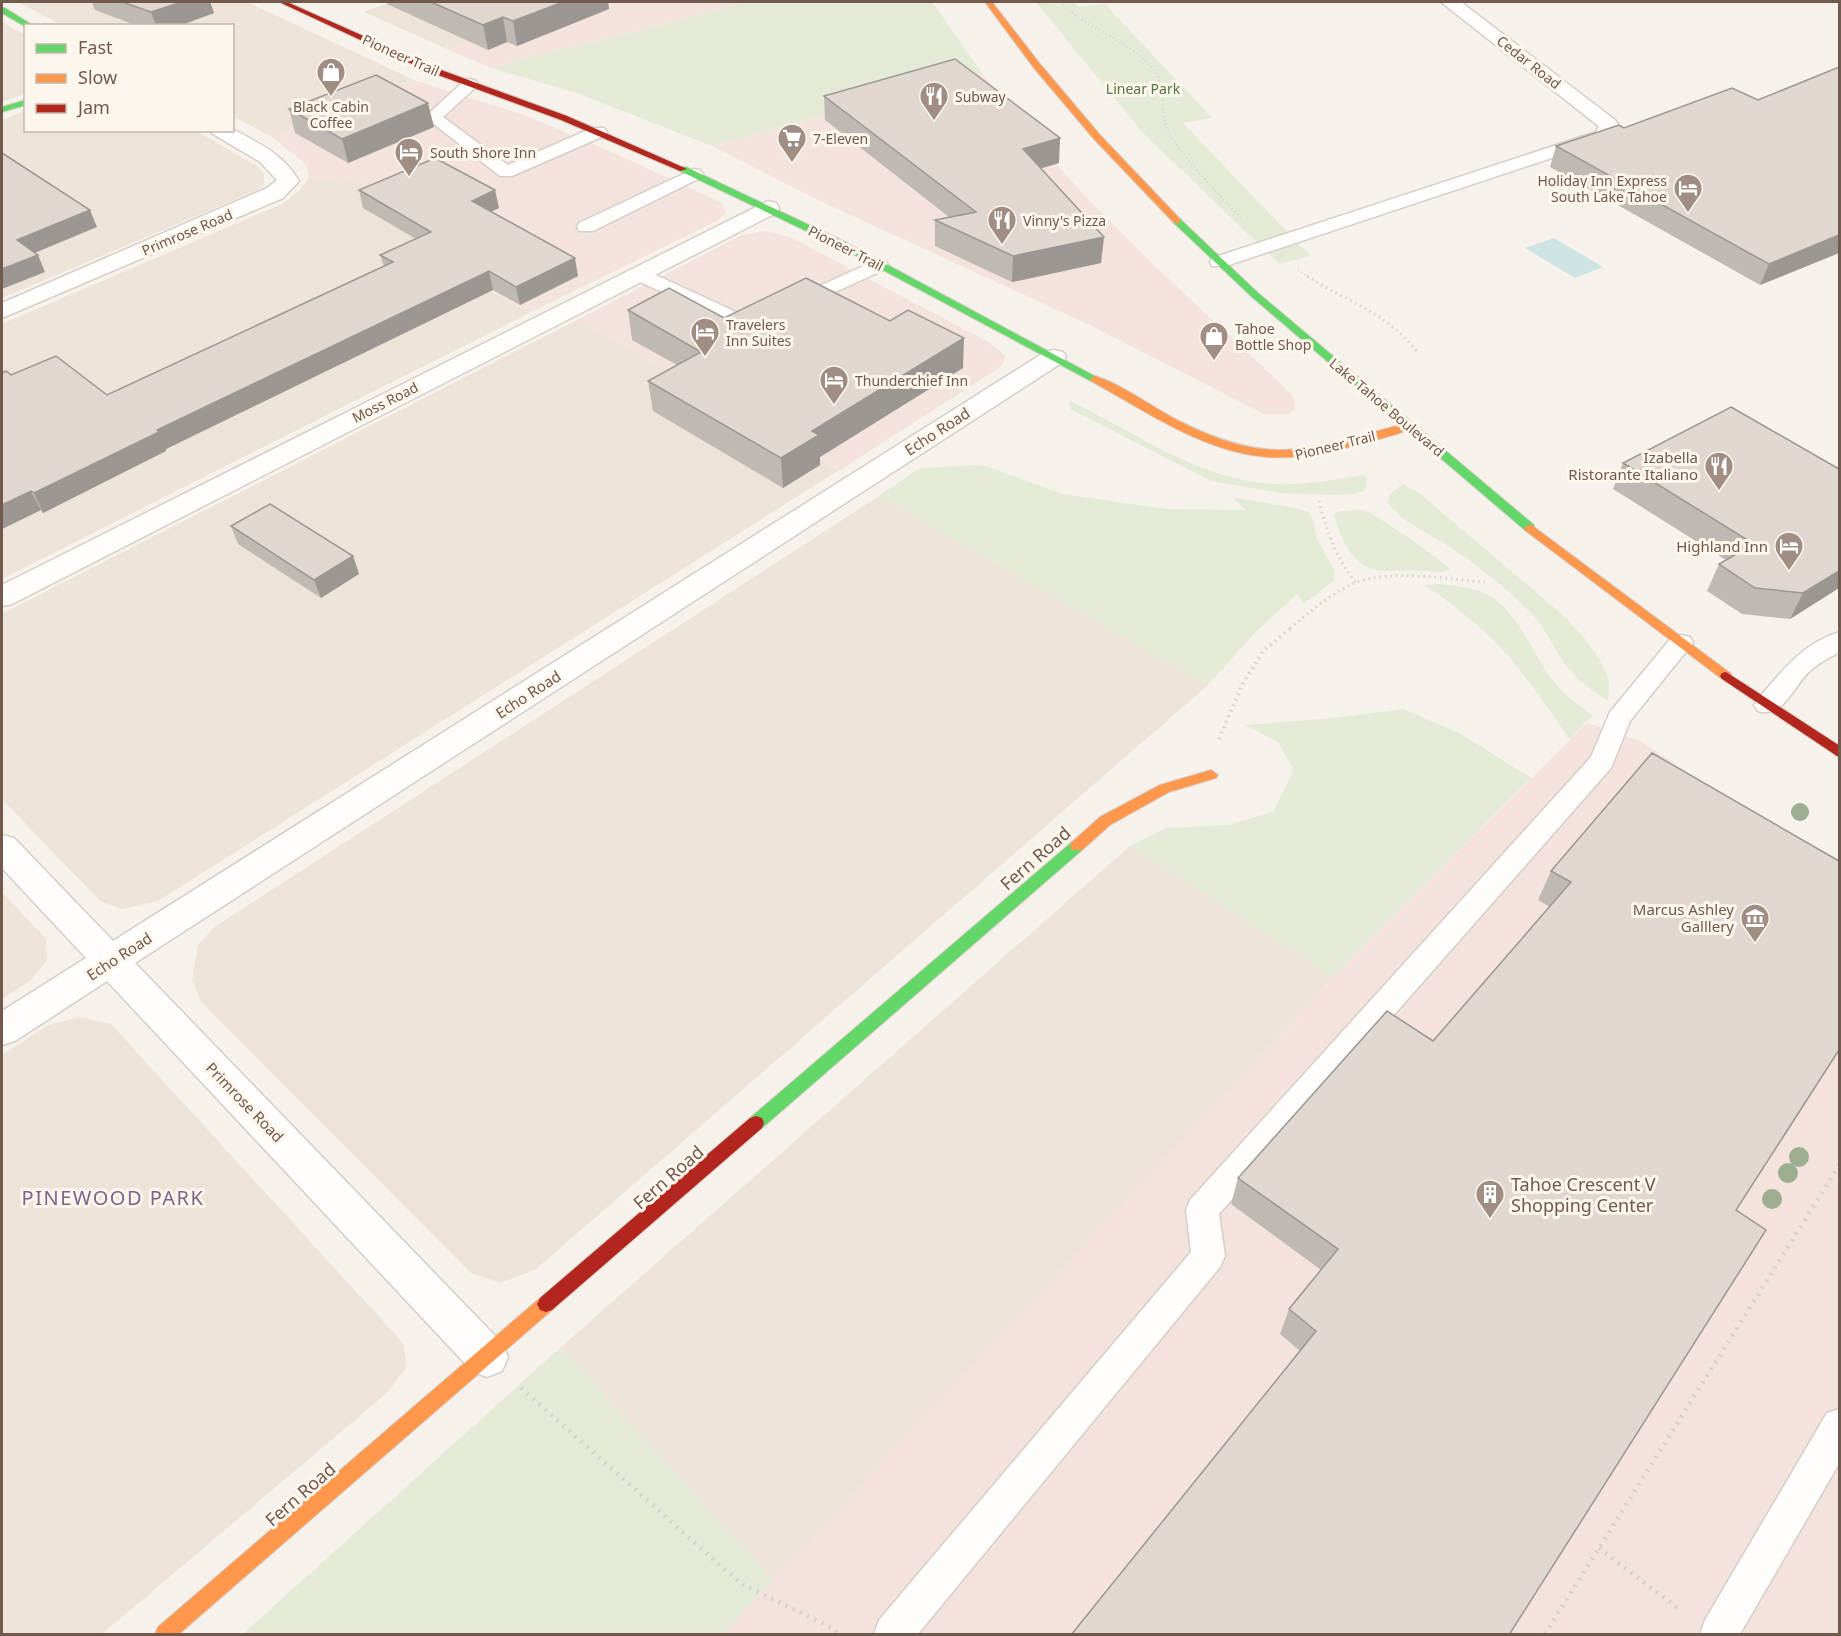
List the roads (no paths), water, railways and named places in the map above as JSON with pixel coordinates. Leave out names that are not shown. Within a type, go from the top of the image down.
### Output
[{"type":"main road","name":"Pioneer Trail","points":[[282,2],[430,69],[530,104],[768,208],[1201,436],[1226,447],[1252,454],[1288,456],[1308,453],[1408,426]]},
{"type":"main road","name":"Lake Tahoe Boulevard","points":[[988,2],[1097,138],[1156,201],[1219,262],[1521,521],[1681,644],[1839,753]]},
{"type":"main road","points":[[2,10],[26,24]]},
{"type":"main road","points":[[2,111],[24,103]]},
{"type":"main road","name":"Fern Road","points":[[165,1635],[1105,821],[1165,788],[1211,775]]},
{"type":"street","name":"Cedar Road","points":[[1450,2],[1608,124]]},
{"type":"street","name":"Primrose Road","points":[[2,311],[275,194],[288,181],[284,171],[273,160],[224,132]]},
{"type":"street","name":"Moss Road","points":[[2,597],[768,208]]},
{"type":"street","name":"Echo Road","points":[[2,1030],[1054,357]]},
{"type":"street","name":"Primrose Road","points":[[2,847],[487,1357]]},
{"type":"lane","points":[[470,84],[433,117],[506,172],[598,132]]},
{"type":"lane","points":[[1219,262],[1603,135],[1608,124]]},
{"type":"lane","points":[[586,227],[694,174]]},
{"type":"lane","points":[[638,274],[749,325],[879,265]]},
{"type":"lane","points":[[1767,705],[1802,664],[1839,640]]},
{"type":"lane","points":[[893,1635],[1208,1256],[1202,1210],[1602,761],[1619,718],[1681,644]]},
{"type":"lane","points":[[1719,1635],[1839,1426]]},
{"type":"place","name":"Black Cabin Coffee","points":[[331,98]]},
{"type":"place","name":"Subway","points":[[934,122]]},
{"type":"place","name":"7-Eleven","points":[[792,164]]},
{"type":"place","name":"South Shore Inn","points":[[409,178]]},
{"type":"place","name":"Holiday Inn Express South Lake Tahoe","points":[[1688,214]]},
{"type":"place","name":"Vinny's Pizza","points":[[1002,246]]},
{"type":"place","name":"Travelers Inn Suites","points":[[705,358]]},
{"type":"place","name":"Tahoe Bottle Shop","points":[[1214,362]]},
{"type":"place","name":"Thunderchief Inn","points":[[834,406]]},
{"type":"place","name":"Izabella Ristorante Italiano","points":[[1719,492]]},
{"type":"place","name":"Highland Inn","points":[[1789,572]]},
{"type":"place","name":"Marcus Ashley Galllery","points":[[1755,944]]},
{"type":"place","name":"Tahoe Crescent V Shopping Center","points":[[1490,1220]]},
{"type":"district","name":"PINEWOOD PARK","points":[[113,1197]]},
{"type":"park label","name":"Linear Park","points":[[1143,88]]}]
